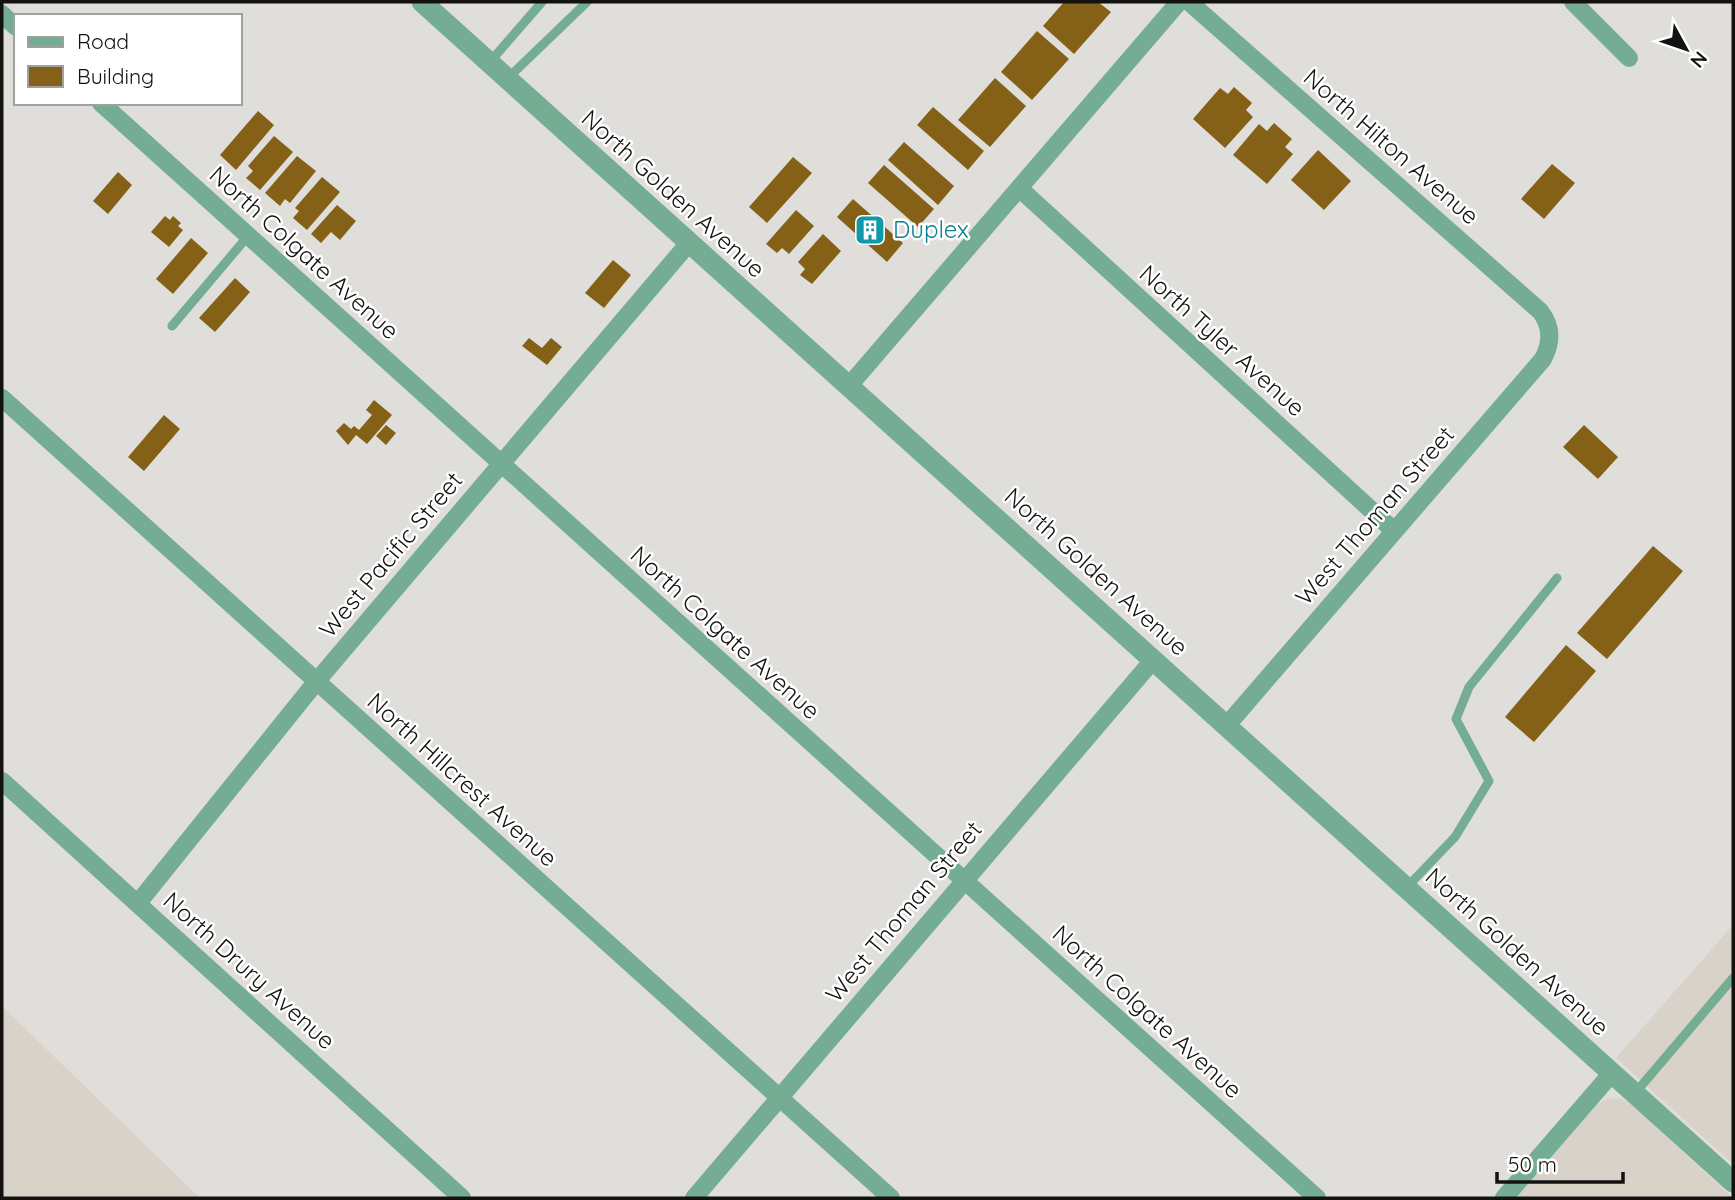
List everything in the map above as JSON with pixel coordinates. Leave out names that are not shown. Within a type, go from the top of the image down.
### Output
[{"type":"street","name":"North Golden Avenue","points":[[422,2],[688,244],[1228,724],[1733,1182]]},
{"type":"street","points":[[848,387],[1179,2]]},
{"type":"street","name":"North Hilton Avenue","points":[[1189,2],[1540,312],[1547,321],[1550,336]]},
{"type":"street","points":[[1573,2],[1629,58]]},
{"type":"street","name":"North Colgate Avenue","points":[[102,105],[1317,1198]]},
{"type":"street","name":"North Tyler Avenue","points":[[1019,188],[1392,529]]},
{"type":"street","name":"West Pacific Street","points":[[138,903],[316,682],[688,244]]},
{"type":"street","name":"West Thoman Street","points":[[1228,724],[1392,529],[1408,517],[1543,359],[1550,336]]},
{"type":"street","name":"North Hillcrest Avenue","points":[[2,398],[891,1198]]},
{"type":"street","name":"West Thoman Street","points":[[694,1198],[1154,659]]},
{"type":"street","name":"North Drury Avenue","points":[[2,781],[462,1198]]},
{"type":"street","points":[[1504,1198],[1612,1073]]},
{"type":"lane","points":[[489,63],[542,2]]},
{"type":"lane","points":[[507,79],[587,2]]},
{"type":"lane","points":[[172,326],[248,236]]},
{"type":"lane","points":[[1407,887],[1455,837],[1489,781],[1456,719],[1469,687],[1557,578]]},
{"type":"lane","points":[[1635,1094],[1733,978]]},
{"type":"shaded area","points":[[1733,925],[1733,1164],[1616,1058]]},
{"type":"shaded area","points":[[2,1006],[200,1198],[2,1198]]},
{"type":"shaded area","points":[[1608,1098],[1623,1099],[1636,1109],[1733,1198],[1516,1198],[1595,1106]]},
{"type":"building","points":[[1064,2],[1098,2],[1111,12],[1074,54],[1043,26]]},
{"type":"building","points":[[1037,31],[1069,59],[1032,100],[1001,72]]},
{"type":"building","points":[[995,78],[1026,106],[990,147],[958,120]]},
{"type":"building","points":[[1234,87],[1252,103],[1246,110],[1253,117],[1225,148],[1193,119],[1220,88],[1228,94]]},
{"type":"building","points":[[933,107],[984,151],[968,170],[917,125]]},
{"type":"building","points":[[258,111],[274,125],[236,170],[220,155]]},
{"type":"building","points":[[1274,123],[1292,139],[1285,147],[1293,154],[1267,184],[1233,155],[1259,124],[1267,131]]},
{"type":"building","points":[[274,136],[293,152],[260,190],[246,178],[253,171],[248,166]]},
{"type":"building","points":[[904,142],[954,186],[938,205],[888,160]]},
{"type":"building","points":[[1318,150],[1351,181],[1324,210],[1291,180]]},
{"type":"building","points":[[297,156],[316,171],[290,203],[285,199],[280,206],[265,193]]},
{"type":"building","points":[[793,157],[812,173],[767,223],[749,207]]},
{"type":"building","points":[[1552,164],[1575,183],[1544,219],[1521,199]]},
{"type":"building","points":[[884,165],[934,209],[918,227],[868,183]]},
{"type":"building","points":[[118,172],[132,185],[108,214],[93,201]]},
{"type":"building","points":[[322,177],[340,192],[307,230],[293,218],[299,211],[295,208]]},
{"type":"building","name":"Duplex","points":[[853,199],[903,243],[887,262],[837,217]]},
{"type":"building","points":[[337,205],[356,221],[340,240],[331,232],[321,243],[311,234]]},
{"type":"building","points":[[796,210],[814,226],[789,254],[782,248],[777,253],[766,244]]},
{"type":"building","points":[[165,216],[170,220],[173,216],[181,223],[178,226],[183,230],[169,247],[151,232]]},
{"type":"building","points":[[823,234],[841,251],[812,284],[800,275],[805,269],[798,262]]},
{"type":"building","points":[[191,238],[208,253],[173,294],[156,279]]},
{"type":"building","points":[[613,260],[631,275],[604,308],[585,293]]},
{"type":"building","points":[[235,278],[250,292],[215,332],[199,318]]},
{"type":"building","points":[[529,338],[542,348],[551,338],[562,347],[547,365],[522,346]]},
{"type":"building","points":[[374,400],[392,415],[367,444],[356,435],[348,445],[336,431],[344,423],[351,429],[354,426],[359,430],[372,415],[366,410]]},
{"type":"building","points":[[164,415],[180,429],[144,471],[128,457]]},
{"type":"building","points":[[386,425],[396,433],[386,445],[376,436]]},
{"type":"building","points":[[1584,425],[1618,457],[1598,479],[1563,447]]},
{"type":"building","points":[[1653,546],[1683,571],[1607,659],[1577,633]]},
{"type":"building","points":[[1566,645],[1596,671],[1534,742],[1505,717]]},
{"type":"place","name":"Duplex","points":[[870,230]]}]
